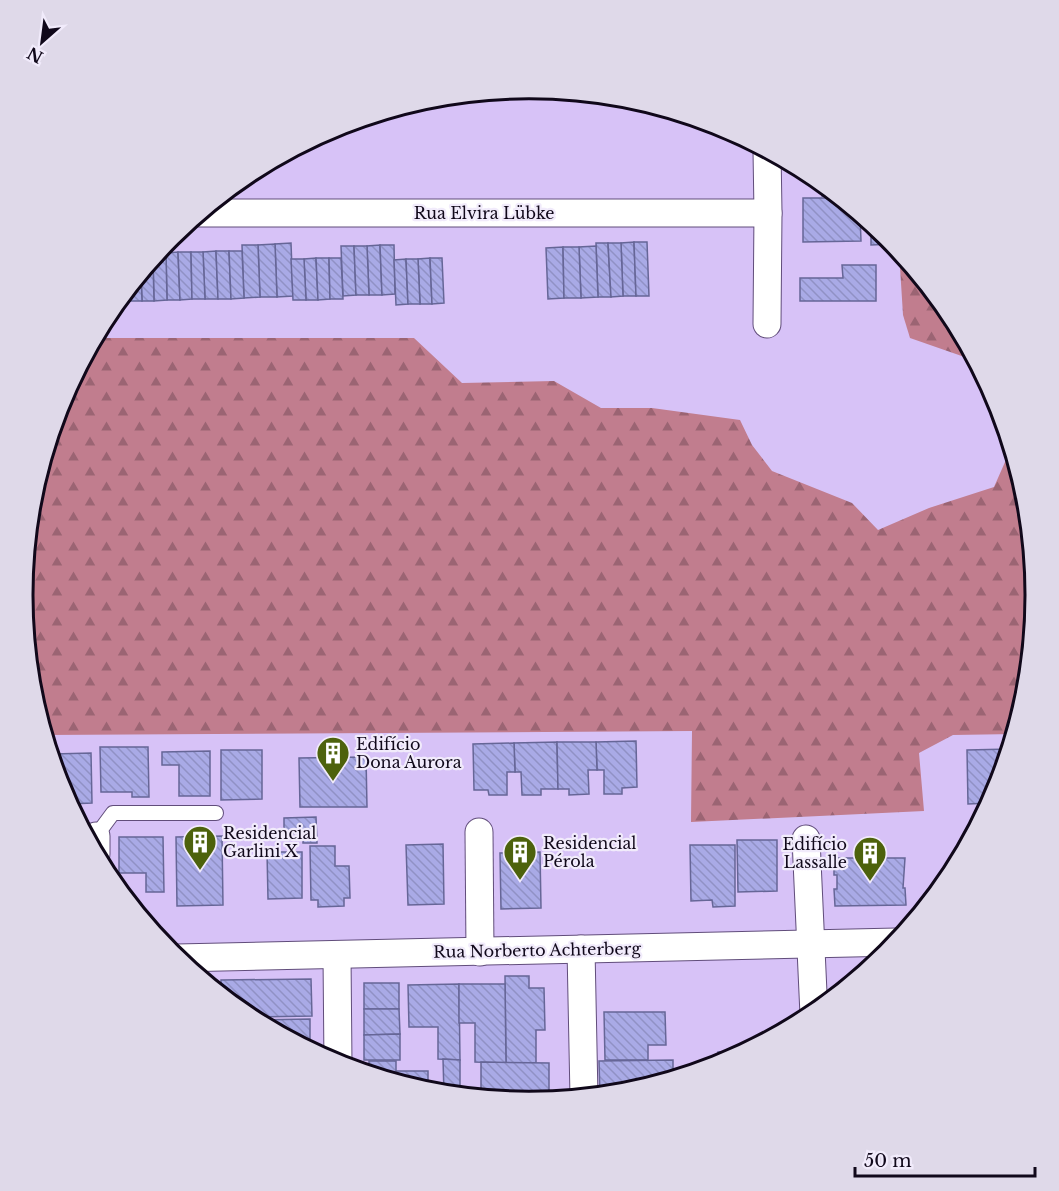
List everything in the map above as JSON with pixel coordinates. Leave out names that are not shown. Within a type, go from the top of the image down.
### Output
[{"type":"street","points":[[767,160],[767,324]]},
{"type":"street","name":"Rua Elvira Lübke","points":[[213,213],[768,213]]},
{"type":"street","points":[[479,832],[480,952]]},
{"type":"street","points":[[806,839],[813,1002]]},
{"type":"street","name":"Rua Norberto Achterberg","points":[[190,958],[885,942]]},
{"type":"street","points":[[581,950],[584,1089]]},
{"type":"street","points":[[336,955],[338,1053]]},
{"type":"lane","points":[[98,841],[113,813],[216,813]]},
{"type":"green space","points":[[900,265],[942,320],[965,357],[910,338],[903,315]]},
{"type":"green space","points":[[106,338],[414,338],[462,383],[554,381],[601,408],[652,408],[740,420],[752,445],[772,471],[852,503],[878,530],[929,508],[994,487],[1007,459],[1022,531],[1026,596],[1022,660],[1009,724],[1006,734],[953,735],[919,753],[924,811],[691,822],[692,731],[53,735],[37,660],[34,628],[34,563],[37,531],[59,436],[84,376]]},
{"type":"building","points":[[803,198],[826,198],[860,225],[861,241],[803,242]]},
{"type":"building","points":[[871,235],[881,245],[871,245]]},
{"type":"building","points":[[634,242],[636,296],[623,296],[621,243]]},
{"type":"building","points":[[634,242],[647,242],[649,296],[636,296]]},
{"type":"building","points":[[291,243],[293,296],[277,297],[275,244]]},
{"type":"building","points":[[596,243],[608,243],[611,297],[598,297]]},
{"type":"building","points":[[608,243],[621,243],[623,296],[611,297]]},
{"type":"building","points":[[275,244],[277,297],[260,297],[258,245]]},
{"type":"building","points":[[242,245],[258,245],[260,297],[244,298]]},
{"type":"building","points":[[380,245],[382,295],[369,295],[367,246]]},
{"type":"building","points":[[380,245],[394,245],[395,294],[382,295]]},
{"type":"building","points":[[341,246],[354,246],[356,295],[343,296]]},
{"type":"building","points":[[354,246],[367,246],[369,295],[356,295]]},
{"type":"building","points":[[596,246],[598,297],[581,298],[579,247]]},
{"type":"building","points":[[563,247],[564,298],[548,299],[546,248]]},
{"type":"building","points":[[563,247],[579,247],[581,298],[564,298]]},
{"type":"building","points":[[216,251],[218,299],[205,299],[203,252]]},
{"type":"building","points":[[216,251],[229,251],[231,299],[218,299]]},
{"type":"building","points":[[229,251],[242,251],[244,298],[231,299]]},
{"type":"building","points":[[178,252],[180,300],[167,300],[166,257],[170,253]]},
{"type":"building","points":[[178,252],[191,252],[192,299],[180,300]]},
{"type":"building","points":[[191,252],[203,252],[205,299],[192,299]]},
{"type":"building","points":[[166,257],[167,300],[154,301],[153,271]]},
{"type":"building","points":[[316,258],[318,300],[306,300],[304,259]]},
{"type":"building","points":[[316,258],[329,258],[330,299],[318,300]]},
{"type":"building","points":[[329,258],[341,258],[343,299],[330,299]]},
{"type":"building","points":[[430,258],[432,304],[420,304],[418,259]]},
{"type":"building","points":[[430,258],[442,258],[444,303],[432,304]]},
{"type":"building","points":[[291,259],[304,259],[306,300],[293,300]]},
{"type":"building","points":[[406,259],[408,304],[396,305],[394,260]]},
{"type":"building","points":[[406,259],[418,259],[420,304],[408,304]]},
{"type":"building","points":[[842,265],[876,265],[876,301],[800,301],[800,278],[843,278]]},
{"type":"building","points":[[153,271],[154,301],[142,301],[141,286]]},
{"type":"building","points":[[141,286],[142,301],[130,301]]},
{"type":"building","points":[[636,741],[637,787],[622,788],[622,794],[604,794],[604,770],[597,770],[596,742]]},
{"type":"building","points":[[557,742],[558,789],[541,789],[541,795],[522,795],[521,772],[515,772],[514,743]]},
{"type":"building","points":[[557,742],[596,742],[597,770],[588,770],[589,794],[569,795],[569,789],[558,789]]},
{"type":"building","points":[[514,743],[515,772],[507,772],[507,795],[489,795],[488,790],[474,790],[473,744]]},
{"type":"building","points":[[100,747],[148,747],[149,797],[132,797],[132,792],[101,792]]},
{"type":"building","points":[[1002,749],[980,803],[968,804],[967,750]]},
{"type":"building","points":[[221,750],[262,750],[262,799],[221,800]]},
{"type":"building","points":[[210,751],[210,796],[179,796],[179,765],[162,765],[162,752]]},
{"type":"building","points":[[91,753],[92,803],[79,804],[59,754]]},
{"type":"building","name":"Edifício Dona Aurora","points":[[366,757],[367,807],[300,807],[299,758]]},
{"type":"building","points":[[316,817],[317,843],[303,843],[303,833],[284,834],[284,818]]},
{"type":"building","name":"Residencial Garlini X","points":[[222,836],[223,905],[177,906],[176,837]]},
{"type":"building","points":[[119,837],[163,837],[164,892],[146,892],[146,873],[119,873]]},
{"type":"building","points":[[737,840],[777,840],[777,891],[738,892]]},
{"type":"building","points":[[443,844],[444,904],[408,905],[406,845]]},
{"type":"building","points":[[690,845],[735,845],[735,906],[713,907],[712,900],[691,901]]},
{"type":"building","points":[[310,846],[335,846],[335,866],[349,866],[350,898],[344,898],[344,906],[318,907],[318,900],[311,900]]},
{"type":"building","points":[[267,852],[302,852],[302,898],[268,899]]},
{"type":"building","name":"Residencial Pérola","points":[[540,852],[541,908],[501,909],[500,853]]},
{"type":"building","name":"Edifício Lassalle","points":[[834,858],[905,858],[903,888],[905,888],[906,905],[835,906],[834,889],[837,889],[837,875],[834,875]]},
{"type":"building","points":[[505,976],[529,976],[529,988],[544,988],[545,1030],[536,1030],[536,1063],[506,1063]]},
{"type":"building","points":[[311,979],[312,1016],[268,1017],[227,989],[221,984],[221,980]]},
{"type":"building","points":[[364,983],[399,983],[399,1009],[364,1009]]},
{"type":"building","points":[[459,984],[460,1060],[438,1059],[438,1027],[409,1027],[408,985]]},
{"type":"building","points":[[459,984],[505,984],[506,1063],[475,1062],[475,1023],[459,1023]]},
{"type":"building","points":[[364,1009],[399,1009],[400,1034],[364,1035]]},
{"type":"building","points":[[604,1012],[665,1012],[666,1045],[648,1045],[648,1060],[605,1060]]},
{"type":"building","points":[[310,1019],[310,1041],[281,1025],[273,1020]]},
{"type":"building","points":[[400,1034],[400,1060],[364,1060],[364,1035]]},
{"type":"building","points":[[443,1059],[460,1060],[460,1087],[444,1084]]},
{"type":"building","points":[[673,1060],[673,1071],[600,1087],[599,1061]]},
{"type":"building","points":[[369,1061],[396,1061],[396,1071],[428,1071],[428,1081],[401,1075],[369,1066]]},
{"type":"building","points":[[481,1062],[549,1063],[549,1091],[481,1090]]},
{"type":"place","name":"Edifício Dona Aurora","points":[[333,782]]},
{"type":"place","name":"Residencial Garlini X","points":[[200,871]]},
{"type":"place","name":"Residencial Pérola","points":[[520,881]]},
{"type":"place","name":"Edifício Lassalle","points":[[870,882]]}]
